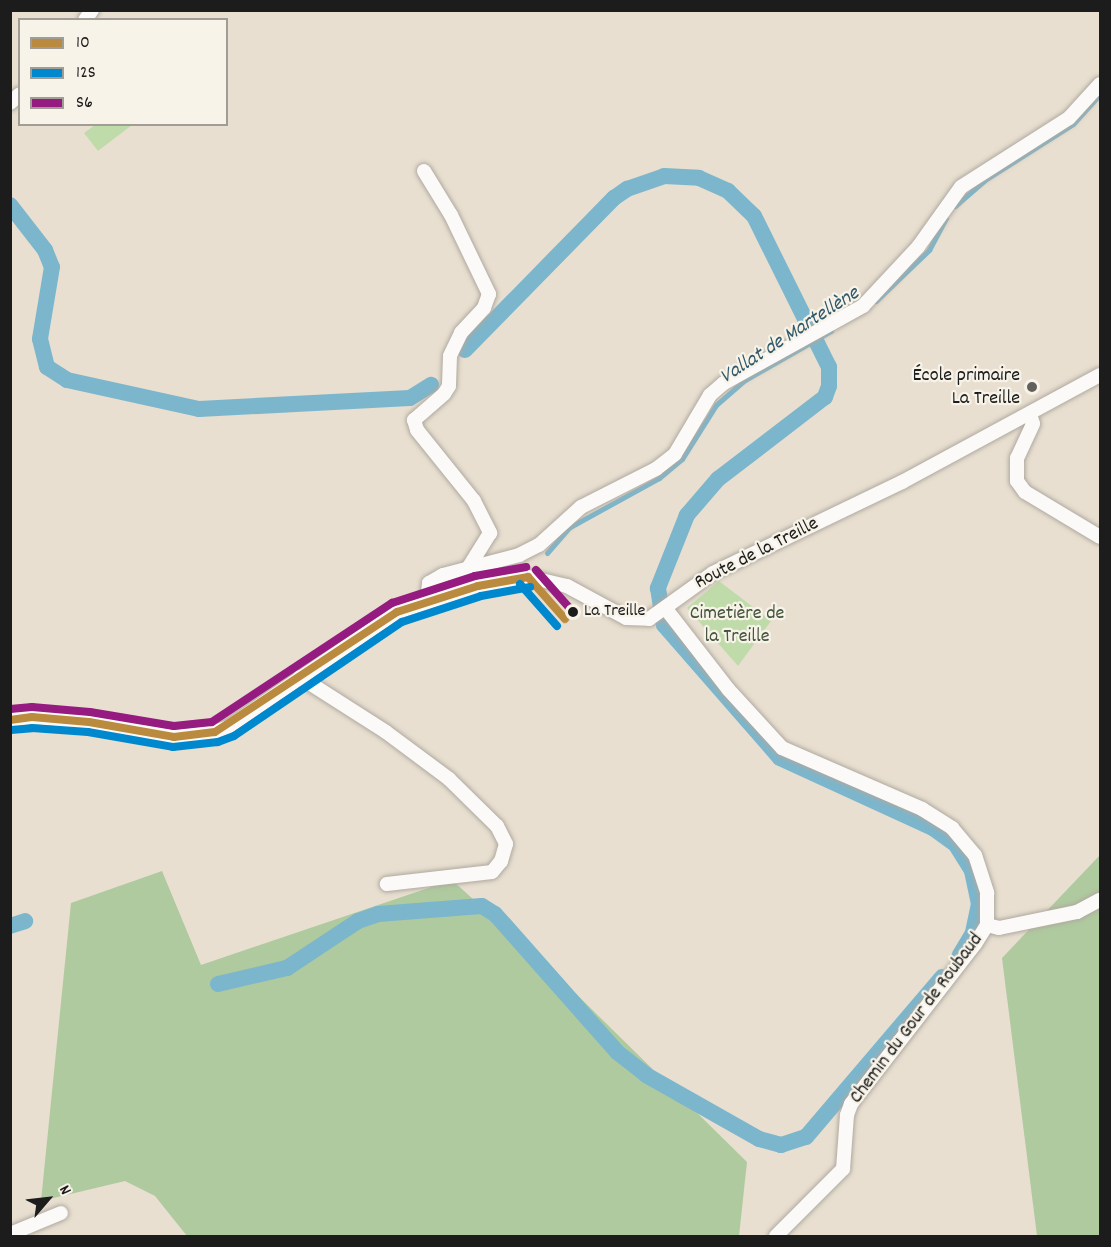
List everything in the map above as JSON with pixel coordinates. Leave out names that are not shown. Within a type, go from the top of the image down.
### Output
[{"type":"street","points":[[427,600],[429,583],[469,567],[519,555],[539,545],[581,507],[656,469],[675,454],[710,395],[724,383],[863,306],[918,247],[961,187],[1069,118],[1101,84]]},
{"type":"street","points":[[424,171],[451,214],[489,294],[484,308],[461,333],[450,356],[449,377],[444,394],[416,416],[413,424],[474,501],[490,533],[469,567]]},
{"type":"street","name":"Route de la Treille","points":[[663,611],[713,573],[902,482],[1101,375]]},
{"type":"street","points":[[1030,414],[1033,424],[1017,458],[1017,482],[1025,492],[1101,537]]},
{"type":"street","points":[[10,720],[66,720],[147,734],[197,735],[228,728],[383,620],[427,600],[528,577],[567,586],[627,618],[663,611]]},
{"type":"street","name":"Chemin du Gour de Roubaud","points":[[663,611],[728,689],[782,748],[922,809],[952,828],[975,855],[987,893],[987,925],[851,1104],[843,1169],[776,1236]]},
{"type":"street","points":[[300,677],[386,732],[449,779],[497,826],[506,844],[501,861],[492,872],[387,884]]},
{"type":"street","points":[[987,925],[999,928],[1077,912],[1101,900]]},
{"type":"street","points":[[10,1234],[61,1213]]},
{"type":"green space","points":[[94,126],[131,126],[98,151],[84,133]]},
{"type":"green space","name":"Cimetière de la Treille","points":[[719,581],[771,621],[738,666],[687,608]]},
{"type":"green space","points":[[1100,855],[1100,1236],[1037,1236],[1002,958]]},
{"type":"green space","points":[[162,871],[201,965],[452,880],[561,979],[747,1162],[739,1236],[187,1236],[155,1196],[125,1181],[41,1201],[71,903]]},
{"type":"waterway","name":"Vallat de Martellène","points":[[955,206],[985,180],[1073,124],[1100,94]]},
{"type":"waterway","points":[[465,350],[614,198],[627,189],[664,176],[699,178],[728,191],[754,216],[829,367],[829,386],[825,397],[718,479],[687,515],[658,588],[664,625],[780,758],[933,828],[956,845],[972,871],[979,904],[973,933],[960,955]]},
{"type":"waterway","points":[[10,205],[45,250],[52,267],[40,339],[47,367],[67,380],[199,409],[410,398],[431,385]]},
{"type":"waterway","name":"Vallat de Martellène","points":[[876,301],[929,250],[946,218]]},
{"type":"waterway","name":"Vallat de Martellène","points":[[547,553],[570,527],[659,478],[682,459],[716,405],[745,380],[831,331]]},
{"type":"waterway","points":[[218,984],[287,968],[358,921],[378,914],[482,906],[495,914],[617,1052],[646,1075],[759,1139],[781,1145],[806,1137],[942,977]]},
{"type":"waterway","points":[[10,926],[25,921]]},
{"type":"transit line","name":"S6","points":[[10,709],[32,707],[90,712],[174,726],[212,722],[392,603],[475,576],[526,567]]},
{"type":"transit line","name":"S6","points":[[536,570],[573,612]]},
{"type":"transit line","name":"10","points":[[528,577],[565,619]]},
{"type":"transit line","name":"10","points":[[10,720],[32,717],[89,722],[174,737],[215,732],[397,612],[478,586],[528,577]]},
{"type":"transit line","name":"12S","points":[[520,584],[557,626]]},
{"type":"transit line","name":"12S","points":[[11,730],[32,728],[88,732],[173,747],[218,742],[234,736],[402,622],[481,596],[530,587]]},
{"type":"place","name":"École primaire La Treille","points":[[1032,387]]},
{"type":"place","name":"La Treille","points":[[573,612]]}]
